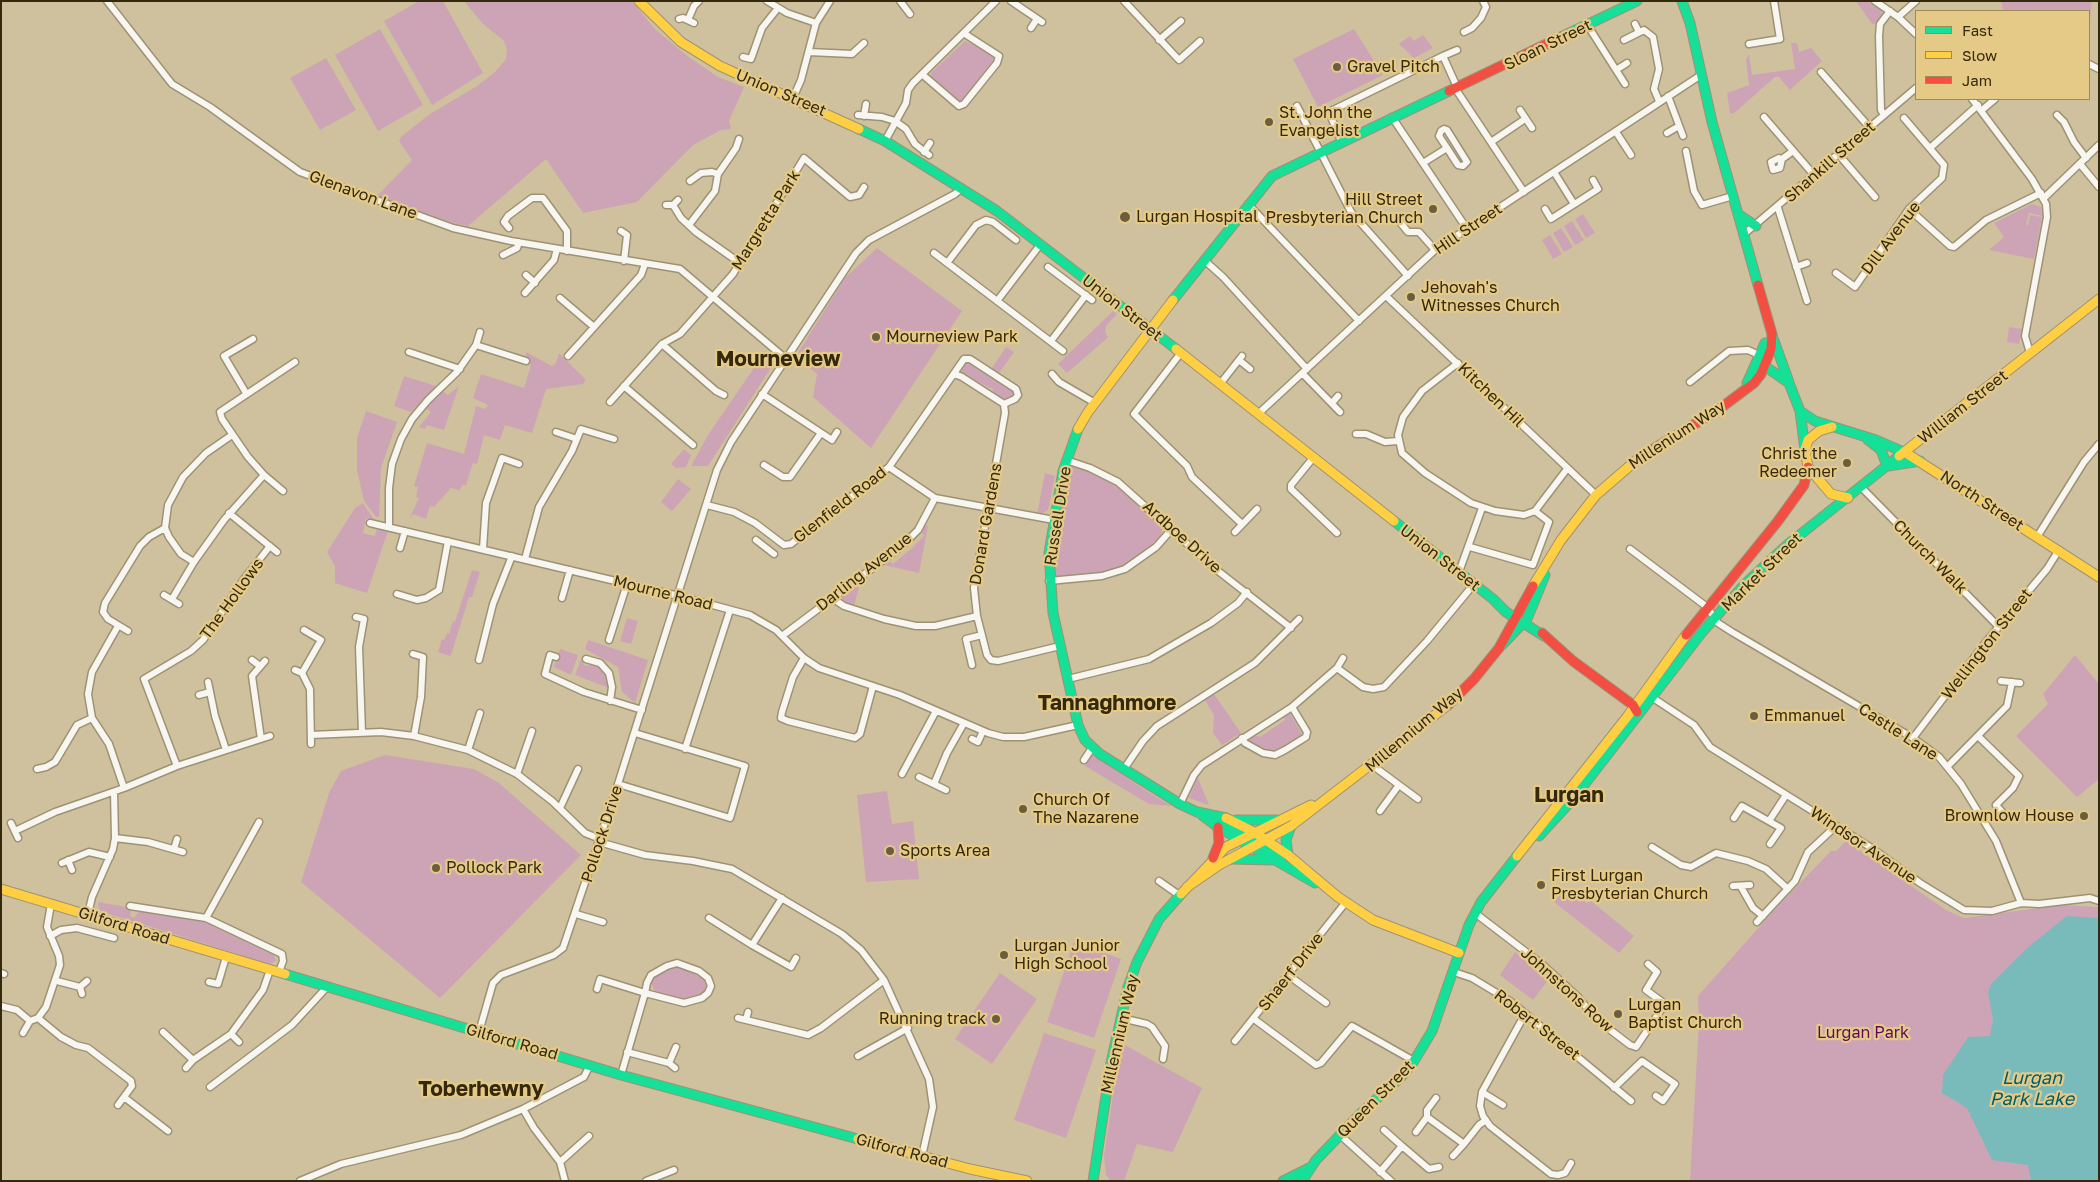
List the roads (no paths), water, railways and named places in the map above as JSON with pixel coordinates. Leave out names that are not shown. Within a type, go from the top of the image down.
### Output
[{"type":"main road","name":"Union Street","points":[[639,1],[681,42],[720,66],[885,141],[997,211],[1150,328],[1180,354],[1474,584],[1544,636],[1573,661],[1634,706],[1641,714]]},
{"type":"main road","name":"Sloan Street","points":[[1150,328],[1272,176],[1637,1]]},
{"type":"main road","points":[[1682,1],[1690,23],[1701,75],[1767,320],[1800,411],[1808,467],[1831,494],[1848,498]]},
{"type":"main road","points":[[1738,214],[1756,226]]},
{"type":"main road","name":"William Street","points":[[1906,453],[2099,299]]},
{"type":"main road","points":[[1764,363],[1767,320]]},
{"type":"main road","name":"Russell Drive","points":[[1150,328],[1095,403],[1074,437],[1066,460],[1054,520],[1049,581],[1060,646],[1082,736],[1092,748],[1124,769],[1180,804],[1202,813]]},
{"type":"main road","points":[[1764,363],[1772,334]]},
{"type":"main road","points":[[1764,363],[1789,383]]},
{"type":"main road","name":"Millenium Way","points":[[1596,495],[1640,456],[1718,410],[1736,396],[1764,363]]},
{"type":"main road","points":[[1800,411],[1815,421],[1863,436],[1881,450],[1887,466],[1920,461]]},
{"type":"main road","points":[[1805,450],[1808,440],[1815,433],[1835,427]]},
{"type":"main road","name":"North Street","points":[[1863,436],[1883,442],[1920,461],[2099,577]]},
{"type":"main road","name":"Market Street","points":[[1547,823],[1590,779],[1703,631],[1745,584],[1787,544],[1906,453]]},
{"type":"main road","name":"Market Street","points":[[1547,823],[1582,773],[1707,607],[1772,529],[1804,485],[1808,467]]},
{"type":"main road","points":[[1804,485],[1814,486],[1829,500],[1830,510]]},
{"type":"main road","name":"Millennium Way","points":[[1520,618],[1552,554],[1576,519],[1596,495]]},
{"type":"main road","name":"Millennium Way","points":[[1187,888],[1212,858],[1253,839],[1291,826],[1450,703],[1474,679],[1520,618],[1545,574],[1552,554]]},
{"type":"main road","points":[[1582,773],[1590,779]]},
{"type":"main road","points":[[1198,874],[1253,839],[1319,803]]},
{"type":"main road","name":"Millennium Way","points":[[1093,1181],[1104,1100],[1128,987],[1147,940],[1159,919],[1187,888],[1228,860],[1278,820],[1319,803]]},
{"type":"main road","points":[[1202,813],[1230,820],[1278,820]]},
{"type":"main road","points":[[1202,813],[1288,855],[1333,893]]},
{"type":"main road","points":[[1202,813],[1218,827],[1253,839],[1308,876],[1312,881]]},
{"type":"main road","points":[[1230,820],[1275,860],[1387,927],[1459,953]]},
{"type":"main road","name":"Queen Street","points":[[1305,1179],[1309,1168],[1340,1135],[1401,1077],[1414,1061],[1432,1031],[1459,953],[1481,902],[1547,823]]},
{"type":"main road","points":[[1288,855],[1286,840],[1291,826]]},
{"type":"main road","points":[[1212,858],[1219,843],[1218,827]]},
{"type":"main road","points":[[1228,860],[1275,860]]},
{"type":"main road","name":"Gilford Road","points":[[1,888],[621,1075],[922,1156],[1027,1181]]},
{"type":"main road","name":"Millennium Way","points":[[1096,1167],[1100,1181]]},
{"type":"main road","points":[[1283,1181],[1309,1168]]},
{"type":"street","name":"Glenavon Lane","points":[[107,1],[172,84],[210,107],[300,172],[453,228],[567,251],[624,261],[668,266],[682,270],[713,298]]},
{"type":"street","points":[[679,19],[691,21],[694,6],[700,1]]},
{"type":"street","points":[[767,1],[778,8],[816,23]]},
{"type":"street","points":[[793,98],[801,80],[816,23],[820,13],[830,1]]},
{"type":"street","points":[[900,1],[910,14]]},
{"type":"street","points":[[885,141],[906,103],[908,90],[996,1]]},
{"type":"street","points":[[1011,1],[1040,20],[1031,28]]},
{"type":"street","points":[[1124,1],[1179,60],[1200,41]]},
{"type":"street","points":[[1464,32],[1472,28],[1481,18],[1486,7],[1482,1]]},
{"type":"street","points":[[1750,44],[1780,39],[1774,1]]},
{"type":"street","points":[[1875,1],[1898,17],[1915,33]]},
{"type":"street","points":[[1898,17],[1916,1]]},
{"type":"street","points":[[743,56],[751,59],[762,28],[778,8]]},
{"type":"street","points":[[1884,116],[1881,110],[1879,36],[1880,24],[1890,11]]},
{"type":"street","points":[[1159,40],[1181,21]]},
{"type":"street","points":[[1635,24],[1639,32]]},
{"type":"street","points":[[1588,26],[1625,84]]},
{"type":"street","points":[[1624,40],[1639,32],[1648,31],[1653,36],[1659,69],[1654,89],[1659,101]]},
{"type":"street","points":[[923,74],[959,106],[964,104],[997,62],[999,56],[964,34]]},
{"type":"street","points":[[809,52],[852,54],[864,43]]},
{"type":"street","points":[[1341,142],[1329,112],[1457,50]]},
{"type":"street","points":[[1443,56],[1456,88],[1524,192]]},
{"type":"street","points":[[1616,70],[1627,63]]},
{"type":"street","points":[[1821,72],[1870,128]]},
{"type":"street","name":"Hill Street","points":[[1258,414],[1435,250],[1701,75]]},
{"type":"street","name":"Shankill Street","points":[[1744,235],[1778,208],[1915,89]]},
{"type":"street","points":[[1668,96],[1683,136]]},
{"type":"street","points":[[1973,100],[2043,196],[2047,217],[2025,336],[2030,353]]},
{"type":"street","points":[[1930,148],[1980,108],[1993,100]]},
{"type":"street","points":[[866,104],[861,115],[882,117],[895,121],[906,129],[915,144],[926,154],[930,143]]},
{"type":"street","points":[[1297,106],[1357,220],[1408,276]]},
{"type":"street","points":[[1520,110],[1532,128]]},
{"type":"street","points":[[2057,115],[2064,122],[2074,142],[2086,158]]},
{"type":"street","points":[[1764,117],[1814,175]]},
{"type":"street","points":[[1392,118],[1467,229]]},
{"type":"street","name":"Dill Avenue","points":[[1836,273],[1855,287],[1909,209],[1942,178],[1944,165],[1904,118]]},
{"type":"street","points":[[1492,142],[1526,119]]},
{"type":"street","points":[[1667,133],[1679,126]]},
{"type":"street","points":[[1444,129],[1448,130],[1467,162],[1462,166],[1458,165],[1447,148],[1439,136],[1444,129]]},
{"type":"street","points":[[1616,132],[1631,155]]},
{"type":"street","points":[[689,225],[715,191],[718,174],[736,148],[739,139]]},
{"type":"street","points":[[1909,209],[1950,246],[1954,247],[1986,220],[2043,196],[2099,145]]},
{"type":"street","points":[[1423,163],[1447,148]]},
{"type":"street","points":[[1782,159],[1793,151]]},
{"type":"street","points":[[1686,152],[1694,191],[1702,205],[1733,196]]},
{"type":"street","points":[[1838,155],[1875,197]]},
{"type":"street","name":"Margretta Park","points":[[610,402],[662,344],[680,334],[713,298],[740,264],[804,158],[850,197],[854,198],[864,187]]},
{"type":"street","points":[[2080,164],[2099,186]]},
{"type":"street","points":[[690,181],[700,174],[712,172],[718,174]]},
{"type":"street","points":[[1554,172],[1574,204]]},
{"type":"street","points":[[1544,210],[1551,219],[1598,189],[1593,180]]},
{"type":"street","name":"Pollock Drive","points":[[479,1032],[494,982],[501,975],[554,955],[563,948],[600,841],[723,458],[762,394],[848,264],[869,240],[955,194],[962,188]]},
{"type":"street","points":[[509,228],[504,222],[508,216],[532,198],[543,198],[566,231],[567,251]]},
{"type":"street","points":[[672,203],[681,218],[740,264]]},
{"type":"street","points":[[1248,204],[1358,321]]},
{"type":"street","points":[[1778,208],[1807,300]]},
{"type":"street","points":[[947,263],[976,225],[986,220],[993,222],[1016,240]]},
{"type":"street","points":[[1399,222],[1408,232],[1419,232],[1435,250]]},
{"type":"street","points":[[620,231],[627,234],[624,261]]},
{"type":"street","points":[[503,254],[516,248],[519,242]]},
{"type":"street","points":[[997,301],[1040,245]]},
{"type":"street","points":[[525,293],[554,260],[557,249]]},
{"type":"street","points":[[934,253],[1063,351]]},
{"type":"street","points":[[1204,260],[1223,277],[1340,412]]},
{"type":"street","points":[[568,356],[641,275],[645,264]]},
{"type":"street","points":[[1796,267],[1807,264]]},
{"type":"street","points":[[1048,267],[1089,298],[1051,341]]},
{"type":"street","points":[[526,275],[535,282]]},
{"type":"street","name":"Kitchen Hil","points":[[1386,296],[1596,495]]},
{"type":"street","points":[[560,298],[594,327]]},
{"type":"street","points":[[713,298],[786,358]]},
{"type":"street","points":[[389,528],[389,478],[401,440],[412,419],[460,369],[476,345],[480,332]]},
{"type":"street","points":[[246,393],[224,356],[253,339]]},
{"type":"street","points":[[662,344],[716,391],[724,395]]},
{"type":"street","points":[[476,345],[526,361]]},
{"type":"street","points":[[1690,382],[1726,353],[1740,350],[1764,363]]},
{"type":"street","points":[[409,352],[460,369]]},
{"type":"street","points":[[1180,354],[1134,414],[1188,466],[1192,477],[1242,524]]},
{"type":"street","points":[[1220,384],[1241,358],[1250,369]]},
{"type":"street","name":"Glenfield Road","points":[[707,505],[734,512],[755,523],[784,545],[791,544],[889,467],[964,360],[970,359],[1016,389],[1018,395],[1015,399],[1004,404]]},
{"type":"street","points":[[283,491],[264,475],[232,435],[220,412],[295,362]]},
{"type":"street","points":[[1458,363],[1426,387],[1410,407],[1401,422],[1398,440],[1402,453],[1425,473],[1471,503],[1482,508],[1524,515],[1535,512],[1567,469]]},
{"type":"street","points":[[954,374],[962,377],[1004,404]]},
{"type":"street","points":[[1052,374],[1059,382],[1095,403]]},
{"type":"street","points":[[624,386],[693,444]]},
{"type":"street","points":[[762,394],[832,440],[837,432]]},
{"type":"street","points":[[1332,403],[1338,396]]},
{"type":"street","name":"Donard Gardens","points":[[1004,404],[1005,413],[974,588],[977,616],[987,655],[991,660],[998,661],[1060,646]]},
{"type":"street","points":[[525,559],[539,507],[581,429],[614,439]]},
{"type":"street","points":[[556,432],[577,439]]},
{"type":"street","points":[[764,465],[783,477],[790,478],[822,433]]},
{"type":"street","points":[[1356,434],[1366,434],[1384,442],[1398,440]]},
{"type":"street","points":[[194,562],[181,554],[166,528],[168,505],[183,477],[206,453],[232,435]]},
{"type":"street","points":[[2037,537],[2084,462],[2099,444]]},
{"type":"street","points":[[483,549],[486,504],[498,466],[502,458],[520,464]]},
{"type":"street","points":[[1313,458],[1291,486],[1291,489],[1337,533]]},
{"type":"street","name":"Ardboe Drive","points":[[1066,460],[1090,468],[1118,482],[1213,567],[1291,628]]},
{"type":"street","points":[[889,467],[935,498],[1054,520]]},
{"type":"street","points":[[172,599],[194,562],[229,513],[264,475]]},
{"type":"street","name":"Church Walk","points":[[1861,487],[1999,627]]},
{"type":"street","name":"Darling Avenue","points":[[782,636],[908,540],[927,516],[935,498]]},
{"type":"street","points":[[1459,572],[1470,547],[1482,508]]},
{"type":"street","points":[[1235,532],[1256,509]]},
{"type":"street","points":[[1470,547],[1533,565],[1549,522],[1535,512]]},
{"type":"street","name":"The Hollows","points":[[229,513],[277,552]]},
{"type":"street","name":"Mourne Road","points":[[370,523],[679,596],[750,616],[782,636],[804,658],[831,673],[900,694],[998,736],[1017,737],[1078,724]]},
{"type":"street","points":[[128,631],[118,626],[103,612],[105,603],[140,546],[149,537],[166,528]]},
{"type":"street","points":[[1049,581],[1102,576],[1125,569],[1150,551],[1172,529]]},
{"type":"street","points":[[400,548],[405,531]]},
{"type":"street","name":"Glenfield Road","points":[[763,546],[770,536]]},
{"type":"street","points":[[756,540],[774,554]]},
{"type":"street","points":[[397,594],[417,600],[426,598],[439,590],[448,541]]},
{"type":"street","name":"The Hollows","points":[[177,766],[144,679],[190,651],[204,640],[244,579],[270,546]]},
{"type":"street","name":"Castle Lane","points":[[1630,548],[1707,607],[1715,618],[1732,632],[1914,738],[1948,766],[1996,841],[2005,858],[2021,903]]},
{"type":"street","name":"Wellington Street","points":[[1914,738],[1999,627],[2047,569],[2059,550]]},
{"type":"street","points":[[479,660],[493,604],[512,556]]},
{"type":"street","points":[[1648,562],[1653,556]]},
{"type":"street","points":[[562,598],[570,570]]},
{"type":"street","points":[[609,640],[627,584]]},
{"type":"street","points":[[1337,668],[1363,687],[1373,689],[1384,687],[1427,641],[1474,584]]},
{"type":"street","points":[[1068,679],[1149,659],[1211,623],[1238,603],[1247,592]]},
{"type":"street","points":[[164,594],[179,604]]},
{"type":"street","points":[[832,598],[844,606],[884,619],[916,626],[935,626],[977,616]]},
{"type":"street","points":[[685,749],[730,610]]},
{"type":"street","points":[[356,617],[364,619],[359,647],[362,732]]},
{"type":"street","points":[[1124,769],[1143,741],[1157,726],[1255,663],[1299,619]]},
{"type":"street","points":[[118,626],[92,672],[88,694],[92,718],[109,744],[124,788]]},
{"type":"street","points":[[302,673],[321,640],[304,630]]},
{"type":"street","points":[[972,665],[966,639],[982,635]]},
{"type":"street","points":[[413,654],[423,657],[421,697],[414,736]]},
{"type":"street","points":[[556,657],[550,655],[545,674],[610,701],[642,710]]},
{"type":"street","points":[[804,658],[793,677],[782,712],[781,718],[788,721],[855,738],[860,734],[873,686]]},
{"type":"street","points":[[1180,804],[1194,775],[1202,765],[1292,707],[1337,668],[1343,658]]},
{"type":"street","points":[[586,659],[600,663],[609,673],[612,687],[610,701]]},
{"type":"street","points":[[252,660],[263,664],[252,676],[261,739]]},
{"type":"street","points":[[295,670],[302,673],[310,689],[311,744]]},
{"type":"street","points":[[2001,681],[2020,683]]},
{"type":"street","points":[[208,682],[226,750]]},
{"type":"street","points":[[1948,766],[1979,737],[2007,706],[2012,682]]},
{"type":"street","points":[[199,695],[210,692]]},
{"type":"street","name":"Windsor Avenue","points":[[1644,692],[1694,725],[1710,747],[1836,826],[1964,910],[1992,911],[2021,903],[2039,904],[2090,898],[2099,901]]},
{"type":"street","points":[[1242,738],[1245,743],[1263,753],[1275,755],[1306,737],[1307,732],[1292,707]]},
{"type":"street","points":[[902,774],[936,711]]},
{"type":"street","points":[[468,750],[480,713]]},
{"type":"street","points":[[37,769],[56,762],[77,725],[92,718]]},
{"type":"street","points":[[934,784],[947,753],[964,722]]},
{"type":"street","points":[[518,774],[532,731]]},
{"type":"street","points":[[972,739],[978,742],[983,731]]},
{"type":"street","points":[[311,736],[381,732],[414,736],[468,750],[518,774],[560,808],[585,833],[600,841],[645,856],[724,866],[782,898],[853,943],[871,961],[884,980],[908,1028],[932,1091],[930,1126],[922,1156]]},
{"type":"street","points":[[618,784],[730,818],[745,766],[635,733]]},
{"type":"street","points":[[15,831],[54,812],[114,792],[177,766],[270,736]]},
{"type":"street","points":[[1979,737],[2019,776],[2013,788],[1996,805],[2002,812]]},
{"type":"street","points":[[1084,760],[1092,748]]},
{"type":"street","points":[[1372,765],[1418,799]]},
{"type":"street","points":[[560,808],[578,769]]},
{"type":"street","points":[[919,777],[946,790]]},
{"type":"street","points":[[1380,811],[1399,785]]},
{"type":"street","points":[[88,914],[92,897],[110,857],[115,838],[114,792]]},
{"type":"street","points":[[1769,821],[1786,795]]},
{"type":"street","points":[[1734,818],[1742,806],[1781,828],[1770,844]]},
{"type":"street","points":[[206,918],[259,822]]},
{"type":"street","points":[[11,823],[18,838]]},
{"type":"street","points":[[1757,922],[1788,889],[1799,873],[1808,852],[1836,826]]},
{"type":"street","points":[[115,838],[148,842],[182,852]]},
{"type":"street","points":[[174,849],[177,839]]},
{"type":"street","points":[[1652,847],[1680,865],[1692,867],[1716,853],[1748,861],[1766,869],[1788,889]]},
{"type":"street","points":[[72,870],[65,861],[89,852],[110,857]]},
{"type":"street","points":[[1159,881],[1179,895]]},
{"type":"street","points":[[1733,886],[1741,887],[1750,884]]},
{"type":"street","points":[[1741,887],[1753,908],[1763,916]]},
{"type":"street","points":[[752,945],[782,898]]},
{"type":"street","name":"Shaerf Drive","points":[[1235,1041],[1346,902]]},
{"type":"street","points":[[23,1033],[30,1021],[38,1018],[46,1008],[60,966],[59,956],[50,936],[47,922],[51,904]]},
{"type":"street","points":[[133,915],[133,907],[206,918],[282,954],[283,961],[231,1034],[194,1060],[186,1068]]},
{"type":"street","name":"Johnstons Row","points":[[1475,913],[1543,964],[1578,997],[1596,1019],[1630,1045],[1636,1046],[1665,1004],[1646,990],[1657,972],[1648,964]]},
{"type":"street","points":[[576,914],[603,922]]},
{"type":"street","points":[[709,918],[791,967],[796,958]]},
{"type":"street","points":[[50,936],[61,930],[77,928],[114,938]]},
{"type":"street","points":[[209,982],[218,984],[226,957]]},
{"type":"street","points":[[597,989],[600,979],[645,993],[684,1003],[702,998],[708,993],[711,986],[708,978],[699,971],[677,963],[651,975],[645,993],[621,1075]]},
{"type":"street","name":"Robert Street","points":[[1454,972],[1472,978],[1495,991],[1632,1101]]},
{"type":"street","points":[[1288,976],[1326,1003]]},
{"type":"street","points":[[738,1018],[808,1035],[821,1028],[884,980]]},
{"type":"street","points":[[56,981],[81,990],[87,981]]},
{"type":"street","points":[[210,1087],[292,1025],[327,987]]},
{"type":"street","points":[[1,1006],[17,1010],[30,1021]]},
{"type":"street","points":[[746,1020],[748,1012]]},
{"type":"street","points":[[1525,1014],[1482,1092],[1480,1106],[1490,1126],[1549,1178],[1565,1173],[1571,1163]]},
{"type":"street","points":[[38,1018],[61,1037],[76,1045],[88,1048],[131,1081],[132,1086],[118,1105]]},
{"type":"street","points":[[1121,1018],[1147,1024],[1152,1028],[1165,1046],[1163,1060]]},
{"type":"street","points":[[1254,1019],[1316,1065],[1321,1064],[1352,1026],[1414,1061]]},
{"type":"street","points":[[858,1056],[908,1028]]},
{"type":"street","points":[[163,1032],[194,1060]]},
{"type":"street","points":[[231,1034],[239,1042]]},
{"type":"street","points":[[669,1063],[676,1047]]},
{"type":"street","points":[[628,1052],[669,1063],[675,1068]]},
{"type":"street","points":[[1614,1088],[1642,1061],[1675,1084],[1663,1101],[1656,1096]]},
{"type":"street","points":[[300,1181],[342,1164],[461,1136],[523,1109],[584,1077],[590,1065]]},
{"type":"street","points":[[1482,1092],[1503,1105]]},
{"type":"street","points":[[124,1097],[168,1131]]},
{"type":"street","points":[[1416,1132],[1427,1117],[1427,1110],[1436,1098]]},
{"type":"street","points":[[523,1109],[534,1128],[560,1162],[565,1181]]},
{"type":"street","points":[[1427,1117],[1464,1144]]},
{"type":"street","points":[[1453,1156],[1479,1125],[1486,1120]]},
{"type":"street","points":[[1384,1130],[1429,1168],[1439,1166]]},
{"type":"street","points":[[1340,1135],[1390,1181]]},
{"type":"street","points":[[560,1162],[589,1136]]},
{"type":"street","points":[[1380,1172],[1402,1146]]},
{"type":"street","points":[[646,1181],[674,1170]]},
{"type":"water","name":"Lurgan Park Lake","points":[[2067,916],[2099,918],[2099,1181],[2031,1181],[2028,1165],[1992,1160],[1967,1108],[1942,1093],[1943,1075],[1968,1037],[1990,1036],[1993,1019],[1988,993],[1991,984],[2027,948]]},
{"type":"place","name":"Gravel Pitch","points":[[1337,67]]},
{"type":"place","name":"St. John the Evangelist","points":[[1269,122]]},
{"type":"place","name":"Hill Street Presbyterian Church","points":[[1433,209]]},
{"type":"place","name":"Lurgan Hospital","points":[[1125,217]]},
{"type":"place","name":"Jehovah's Witnesses Church","points":[[1411,297]]},
{"type":"place","name":"Mourneview Park","points":[[876,337]]},
{"type":"place","name":"Christ the Redeemer","points":[[1847,463]]},
{"type":"place","name":"Emmanuel","points":[[1754,716]]},
{"type":"place","name":"Church Of The Nazarene","points":[[1023,809]]},
{"type":"place","name":"Brownlow House","points":[[2084,816]]},
{"type":"place","name":"Sports Area","points":[[890,851]]},
{"type":"place","name":"Pollock Park","points":[[436,868]]},
{"type":"place","name":"First Lurgan Presbyterian Church","points":[[1541,885]]},
{"type":"place","name":"Lurgan Junior High School","points":[[1004,955]]},
{"type":"place","name":"Lurgan Baptist Church","points":[[1618,1014]]},
{"type":"place","name":"Running track","points":[[996,1019]]},
{"type":"district","name":"Mourneview","points":[[778,359]]},
{"type":"district","name":"Tannaghmore","points":[[1107,703]]},
{"type":"district","name":"Lurgan","points":[[1569,795]]},
{"type":"district","name":"Toberhewny","points":[[481,1089]]},
{"type":"park label","name":"Lurgan Park","points":[[1863,1033]]}]
